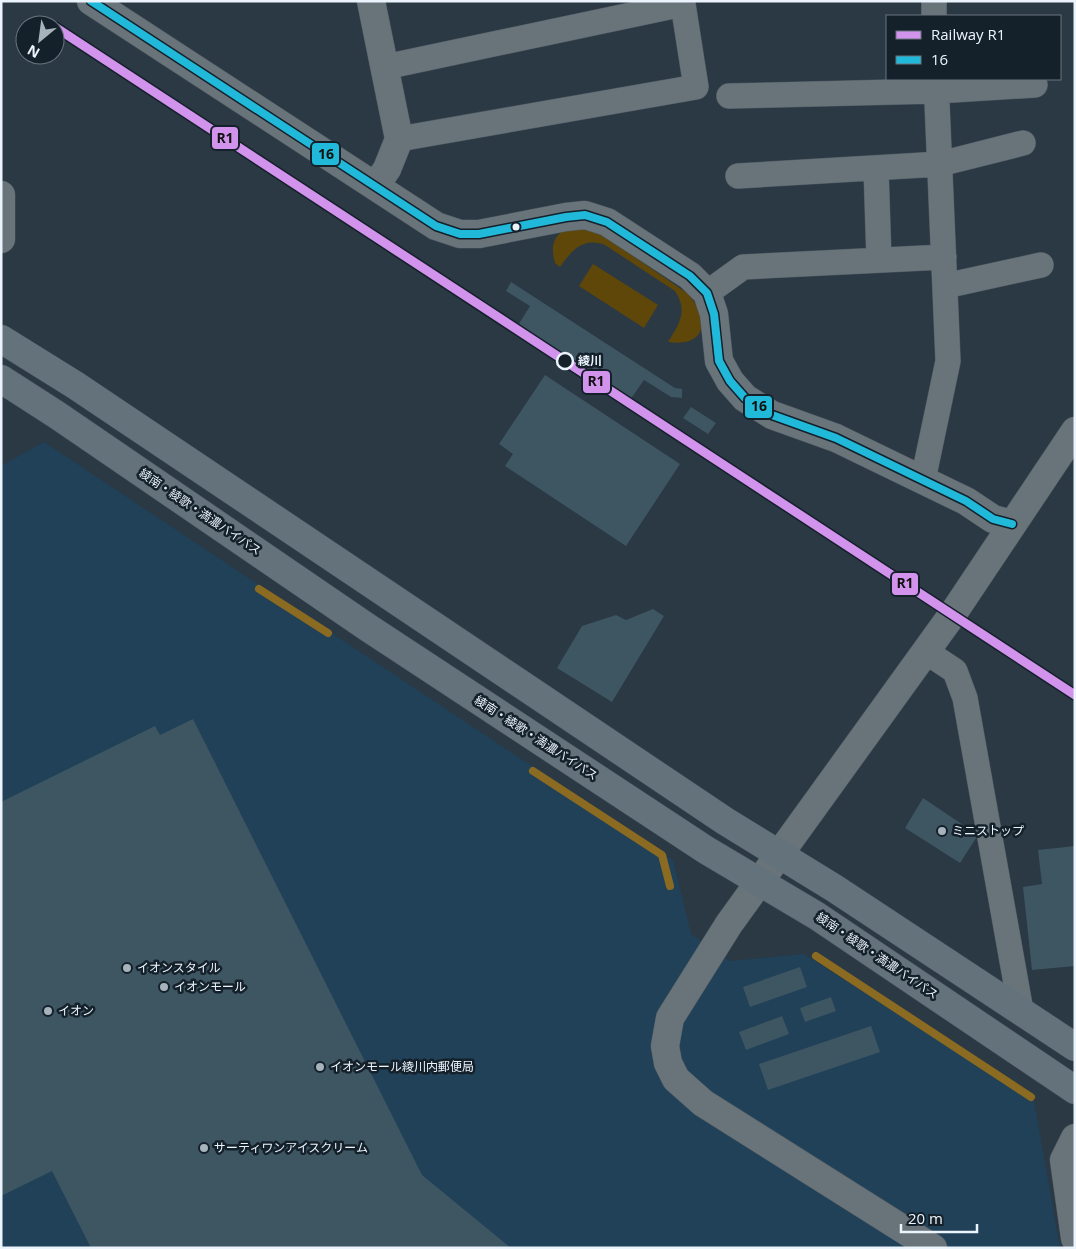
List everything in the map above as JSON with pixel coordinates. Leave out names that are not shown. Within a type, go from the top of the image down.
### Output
[{"type":"highway","points":[[1,339],[75,385],[725,822],[778,854],[1075,1047]]},
{"type":"highway","name":"綾南・綾歌・満濃バイパス","points":[[1,379],[65,420],[375,632],[706,850],[825,921],[1075,1090]]},
{"type":"street","points":[[91,1],[436,226],[460,234],[480,234],[566,216],[585,215],[607,222],[690,276],[708,293],[714,314],[719,361],[730,381],[745,398],[772,415],[836,438],[966,501],[993,518],[1012,524]]},
{"type":"street","points":[[371,1],[400,139],[387,169],[375,186]]},
{"type":"street","points":[[934,1],[934,15]]},
{"type":"street","points":[[385,67],[683,4],[696,86],[400,139]]},
{"type":"street","points":[[729,96],[937,85],[1034,85]]},
{"type":"street","points":[[923,480],[948,361],[937,85]]},
{"type":"street","points":[[738,176],[940,164],[1023,143]]},
{"type":"street","points":[[876,168],[879,260]]},
{"type":"street","points":[[1,195],[1,239]]},
{"type":"street","points":[[708,293],[743,267],[944,257]]},
{"type":"street","points":[[945,286],[1041,265]]},
{"type":"street","points":[[933,1248],[703,1103],[676,1079],[668,1063],[666,1046],[670,1018],[729,924],[952,615],[1075,431]]},
{"type":"street","points":[[925,651],[956,671],[965,698],[1021,1011]]},
{"type":"street","points":[[1075,1138],[1064,1160],[1075,1238]]},
{"type":"shaded area","points":[[579,227],[599,233],[687,293],[694,302],[702,321],[698,335],[691,340],[681,343],[668,342],[679,323],[682,311],[675,291],[605,245],[597,243],[584,244],[574,250],[560,267],[555,263],[553,249],[557,237],[563,230]]},
{"type":"shaded area","points":[[593,264],[658,305],[644,328],[579,286]]},
{"type":"shaded area","points":[[44,442],[673,860],[691,934],[730,961],[804,954],[1034,1101],[1060,1248],[1,1248],[1,466]]},
{"type":"building","points":[[511,282],[675,388],[682,389],[682,398],[671,397],[644,380],[630,400],[517,327],[530,306],[506,291]]},
{"type":"building","points":[[545,375],[680,464],[626,546],[505,466],[513,454],[499,444]]},
{"type":"building","points":[[691,407],[716,423],[708,434],[683,418]]},
{"type":"building","points":[[653,609],[664,616],[612,702],[557,668],[582,626],[616,615],[626,620]]},
{"type":"building","name":"イオンモール","points":[[193,719],[422,1175],[511,1248],[91,1248],[52,1171],[1,1196],[1,802],[155,726],[160,735]]},
{"type":"building","name":"ミニストップ","points":[[923,798],[978,835],[960,863],[905,828]]},
{"type":"building","points":[[1075,846],[1075,966],[1032,970],[1023,887],[1042,884],[1038,850]]},
{"type":"building","points":[[800,967],[807,987],[750,1007],[743,987]]},
{"type":"building","points":[[831,997],[836,1011],[805,1022],[800,1008]]},
{"type":"building","points":[[782,1016],[789,1034],[746,1050],[739,1032]]},
{"type":"building","points":[[871,1026],[880,1052],[768,1090],[759,1064]]},
{"type":"waterway","points":[[259,589],[328,633]]},
{"type":"waterway","points":[[533,771],[662,855],[670,886]]},
{"type":"waterway","points":[[816,956],[1031,1097]]},
{"type":"rail line","name":"R1","points":[[65,34],[1075,695]]},
{"type":"transit line","name":"16","points":[[91,1],[436,226],[460,234],[479,234],[585,215],[607,222],[690,276],[707,293],[714,314],[719,361],[730,381],[745,398],[772,415],[836,438],[966,501],[993,519],[1012,524]]},
{"type":"place","name":"綾川","points":[[565,361]]},
{"type":"place","name":"ミニストップ","points":[[942,831]]},
{"type":"place","name":"イオンスタイル","points":[[127,968]]},
{"type":"place","name":"イオンモール","points":[[164,987]]},
{"type":"place","name":"イオン","points":[[48,1011]]},
{"type":"place","name":"イオンモール綾川内郵便局","points":[[320,1067]]},
{"type":"place","name":"サーティワンアイスクリーム","points":[[204,1148]]}]
